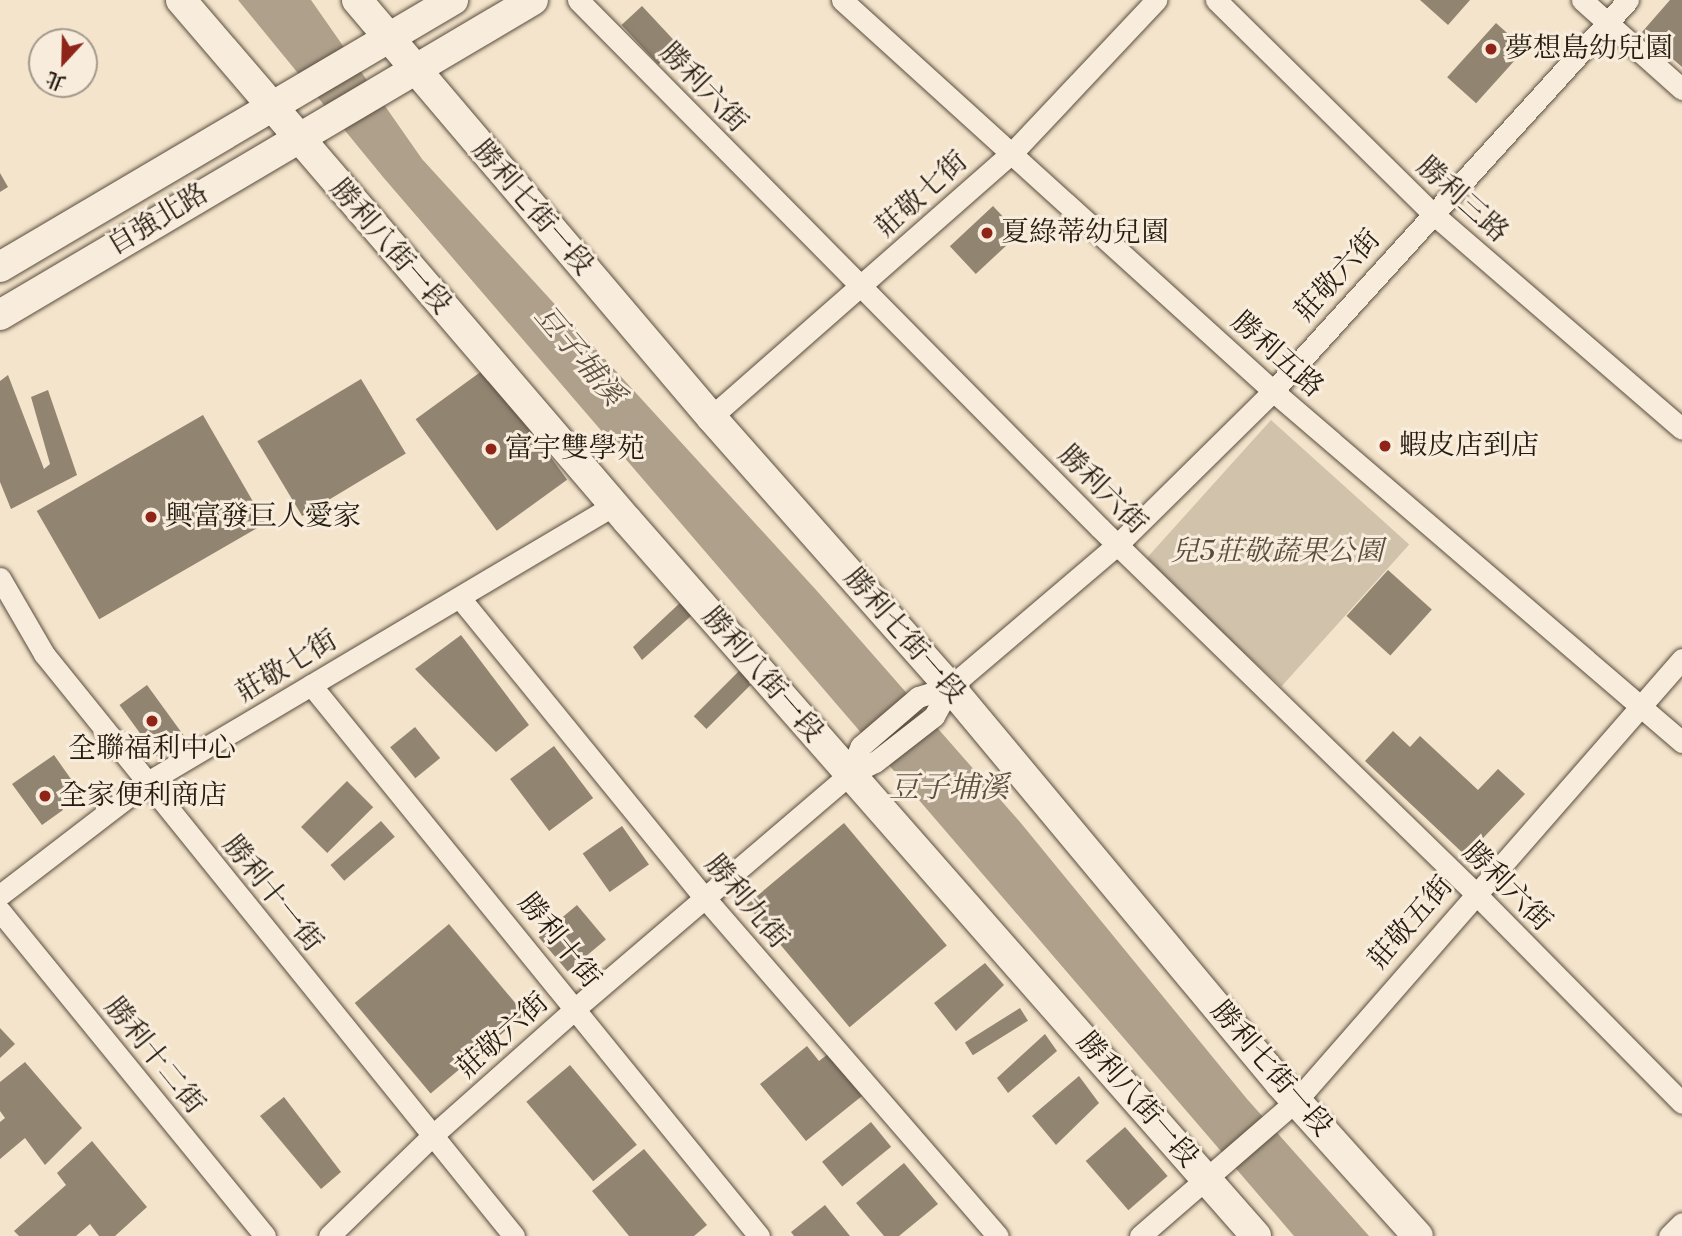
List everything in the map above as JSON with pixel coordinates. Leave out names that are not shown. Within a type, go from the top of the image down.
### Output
[{"type":"street","name":"勝利八街一段","points":[[181,0],[284,103],[614,505],[862,769],[1255,1236]]},
{"type":"street","name":"勝利七街一段","points":[[357,0],[381,43],[405,74],[950,687],[1296,1101],[1418,1236]]},
{"type":"street","points":[[381,43],[453,0]]},
{"type":"street","points":[[405,74],[533,0]]},
{"type":"street","name":"勝利六街","points":[[578,0],[1117,545],[1474,892],[1682,1103]]},
{"type":"street","name":"勝利五路","points":[[842,0],[1013,152],[1273,391],[1682,742]]},
{"type":"street","name":"莊敬七街","points":[[711,417],[1013,152],[1156,0]]},
{"type":"street","name":"勝利三路","points":[[1216,0],[1432,213],[1682,429]]},
{"type":"street","points":[[1582,0],[1682,89]]},
{"type":"street","name":"莊敬六街","points":[[329,1236],[433,1135],[577,1007],[862,769],[934,716],[950,687],[1117,545],[1273,391],[1628,0]]},
{"type":"street","name":"自強北路","points":[[0,267],[284,103],[381,43]]},
{"type":"street","name":"自強北路","points":[[0,315],[405,74]]},
{"type":"street","name":"莊敬七街","points":[[0,895],[146,783],[614,505]]},
{"type":"street","name":"勝利十一街","points":[[0,578],[44,654],[514,1236]]},
{"type":"street","name":"勝利九街","points":[[460,598],[705,898],[998,1236]]},
{"type":"street","name":"莊敬五街","points":[[1208,1180],[1296,1101],[1474,892],[1682,659]]},
{"type":"street","name":"勝利十街","points":[[311,685],[577,1007],[759,1236]]},
{"type":"street","points":[[862,769],[861,746],[918,697],[950,687]]},
{"type":"street","name":"勝利十二街","points":[[0,911],[265,1236]]},
{"type":"street","points":[[1140,1236],[1208,1180]]},
{"type":"street","points":[[1669,1236],[1682,1223]]},
{"type":"green space","name":"兒5莊敬蔬果公園","points":[[1271,420],[1409,544],[1281,686],[1143,562]]},
{"type":"water","name":"豆子埔溪","points":[[238,0],[311,0],[422,159],[817,591],[1020,822],[1247,1099],[1369,1236],[1294,1236],[383,177]]},
{"type":"building","points":[[1420,0],[1470,0],[1448,25]]},
{"type":"building","points":[[1670,0],[1682,0],[1682,67],[1642,32]]},
{"type":"building","points":[[642,6],[679,45],[658,65],[622,25]]},
{"type":"building","points":[[1496,23],[1525,49],[1476,103],[1447,77]]},
{"type":"building","points":[[0,173],[8,187],[0,192]]},
{"type":"building","points":[[993,206],[1019,234],[976,274],[950,246]]},
{"type":"building","name":"富宇雙學苑","points":[[486,368],[567,480],[497,531],[416,419]]},
{"type":"building","points":[[8,375],[44,469],[50,464],[31,397],[48,390],[77,475],[11,509],[0,482],[0,381]]},
{"type":"building","points":[[361,379],[406,454],[302,516],[257,441]]},
{"type":"building","name":"興富發巨人愛家","points":[[203,415],[266,523],[99,619],[37,511]]},
{"type":"building","points":[[1388,570],[1432,609],[1390,656],[1347,616]]},
{"type":"building","points":[[682,601],[691,616],[642,660],[633,647]]},
{"type":"building","points":[[461,635],[529,725],[496,752],[415,669]]},
{"type":"building","points":[[739,671],[752,684],[706,729],[694,716]]},
{"type":"building","name":"全聯福利中心","points":[[147,685],[185,737],[157,757],[119,705]]},
{"type":"building","points":[[415,727],[440,758],[415,778],[390,747]]},
{"type":"building","points":[[1393,731],[1410,747],[1420,736],[1478,790],[1498,769],[1525,794],[1466,856],[1365,761]]},
{"type":"building","points":[[554,746],[593,798],[549,831],[510,779]]},
{"type":"building","name":"全家便利商店","points":[[54,755],[78,789],[58,803],[63,810],[42,825],[12,784]]},
{"type":"building","points":[[347,781],[373,807],[327,853],[301,827]]},
{"type":"building","points":[[381,821],[395,837],[344,881],[330,865]]},
{"type":"building","points":[[844,823],[947,946],[850,1027],[747,905]]},
{"type":"building","points":[[622,826],[649,865],[610,892],[583,854]]},
{"type":"building","points":[[577,905],[606,939],[568,972],[539,937]]},
{"type":"building","points":[[449,924],[525,1014],[431,1093],[355,1003]]},
{"type":"building","points":[[985,963],[1004,985],[956,1031],[934,1003]]},
{"type":"building","points":[[1020,1008],[1028,1021],[973,1055],[965,1042]]},
{"type":"building","points":[[0,1028],[15,1044],[0,1058]]},
{"type":"building","points":[[1045,1034],[1057,1051],[1008,1093],[997,1078]]},
{"type":"building","points":[[807,1046],[819,1061],[828,1054],[862,1096],[806,1141],[760,1084]]},
{"type":"building","points":[[25,1062],[82,1128],[45,1165],[25,1138],[0,1159],[0,1122],[5,1118],[0,1111],[0,1082]]},
{"type":"building","points":[[570,1065],[637,1145],[593,1181],[526,1102]]},
{"type":"building","points":[[1079,1076],[1099,1103],[1056,1145],[1032,1116]]},
{"type":"building","points":[[284,1097],[341,1172],[321,1189],[260,1116]]},
{"type":"building","points":[[871,1122],[891,1147],[842,1187],[822,1162]]},
{"type":"building","points":[[1125,1127],[1168,1176],[1128,1210],[1086,1161]]},
{"type":"building","points":[[92,1141],[147,1207],[115,1236],[99,1236],[90,1224],[76,1236],[19,1236],[14,1231],[66,1185],[57,1173]]},
{"type":"building","points":[[644,1149],[707,1225],[694,1236],[629,1236],[592,1191]]},
{"type":"building","points":[[904,1163],[938,1204],[899,1236],[884,1236],[856,1203]]},
{"type":"building","points":[[825,1205],[850,1236],[794,1236],[791,1232]]},
{"type":"place","name":"夢想島幼兒園","points":[[1491,49]]},
{"type":"place","name":"夏綠蒂幼兒園","points":[[987,233]]},
{"type":"place","name":"蝦皮店到店","points":[[1385,446]]},
{"type":"place","name":"富宇雙學苑","points":[[491,449]]},
{"type":"place","name":"興富發巨人愛家","points":[[151,517]]},
{"type":"place","name":"全聯福利中心","points":[[152,721]]},
{"type":"place","name":"全家便利商店","points":[[45,796]]}]
